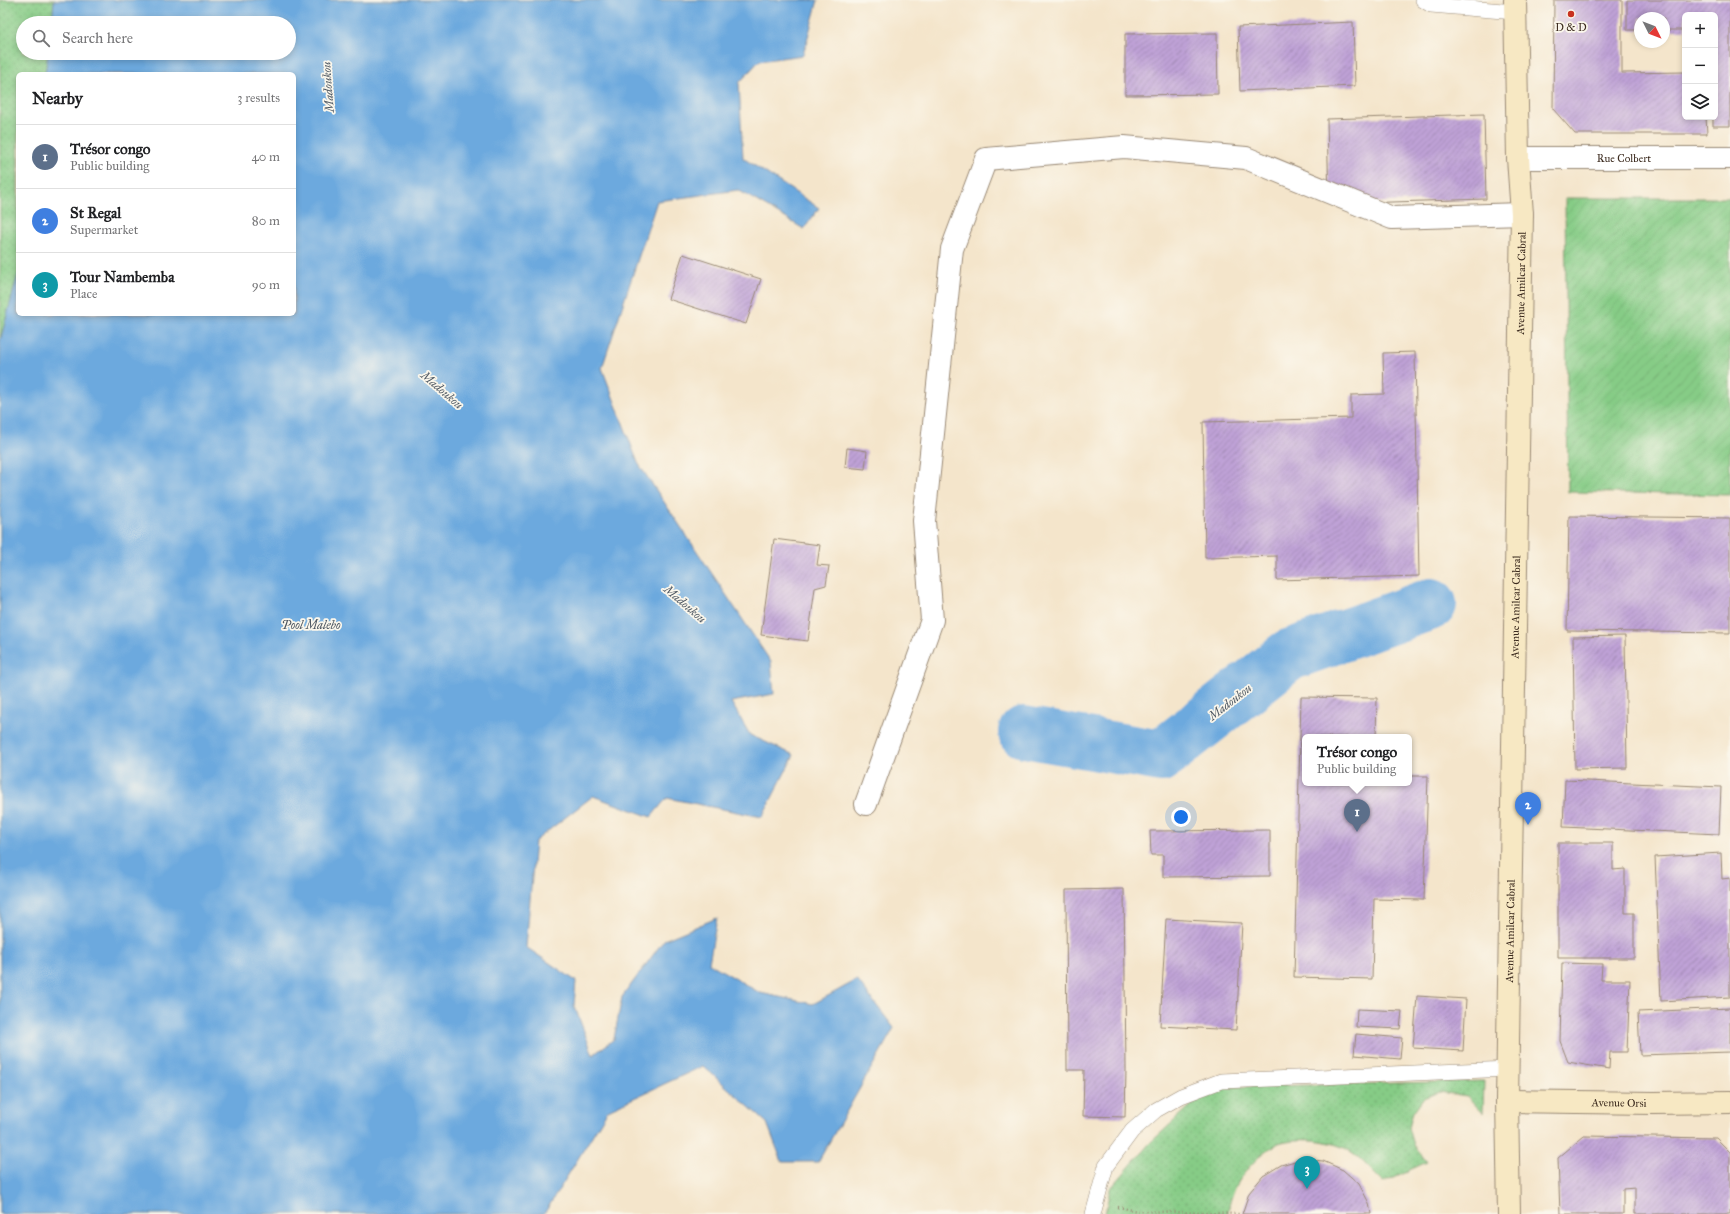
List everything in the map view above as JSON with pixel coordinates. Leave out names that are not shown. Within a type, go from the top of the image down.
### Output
[{"type":"main road","name":"Avenue Amilcar Cabral","points":[[1509,1214],[1508,1101],[1522,214],[1518,158],[1515,6]]},
{"type":"main road","name":"Avenue Orsi","points":[[1508,1101],[1654,1103],[1730,1102]]},
{"type":"street","points":[[866,804],[932,620],[924,521],[952,249],[986,159],[1124,147],[1246,158],[1392,218],[1522,214]]},
{"type":"street","name":"Rue Colbert","points":[[1518,158],[1730,158]]},
{"type":"lane","points":[[1423,0],[1431,5],[1515,6]]},
{"type":"lane","points":[[1094,1209],[1106,1166],[1132,1132],[1156,1110],[1181,1096],[1220,1081],[1509,1069]]},
{"type":"path","points":[[1094,1209],[1138,1212],[1239,1214]]},
{"type":"green space","points":[[0,0],[54,0],[53,16],[16,16],[16,60],[47,60],[45,72],[16,72],[16,281],[0,341]]},
{"type":"green space","points":[[1565,198],[1730,198],[1730,495],[1568,492]]},
{"type":"green space","points":[[1484,1081],[1483,1113],[1467,1096],[1439,1092],[1423,1098],[1413,1112],[1409,1128],[1414,1145],[1427,1162],[1383,1182],[1353,1153],[1337,1145],[1328,1142],[1309,1140],[1290,1141],[1277,1144],[1269,1149],[1247,1169],[1232,1195],[1228,1214],[1105,1214],[1110,1189],[1150,1143],[1197,1100],[1227,1087]]},
{"type":"water","name":"Pool Malebo","points":[[54,0],[818,0],[803,55],[759,61],[739,83],[743,158],[819,208],[804,229],[738,190],[657,201],[602,368],[638,463],[771,662],[774,694],[731,702],[750,735],[794,755],[762,817],[667,798],[651,817],[593,796],[535,841],[526,947],[576,981],[574,1005],[593,1055],[614,1039],[622,997],[664,940],[717,918],[709,963],[760,993],[813,1004],[857,980],[894,1028],[818,1162],[782,1162],[767,1123],[703,1066],[608,1110],[544,1214],[0,1214],[0,341],[16,281],[16,316],[296,316],[296,72],[45,72],[47,60],[296,60],[296,16],[53,16]]},
{"type":"building","points":[[1554,0],[1622,0],[1622,73],[1682,72],[1682,120],[1706,120],[1707,134],[1575,134],[1553,109]]},
{"type":"building","points":[[1627,0],[1730,0],[1730,126],[1713,126],[1713,120],[1718,120],[1718,12],[1682,12],[1682,30],[1670,30],[1670,12],[1634,12],[1634,30],[1627,30]]},
{"type":"building","points":[[1353,22],[1355,86],[1240,91],[1238,27]]},
{"type":"building","points":[[1217,33],[1218,94],[1125,95],[1125,34]]},
{"type":"building","points":[[1484,114],[1486,199],[1329,204],[1327,119]]},
{"type":"building","points":[[683,254],[761,279],[746,324],[668,299]]},
{"type":"building","points":[[1415,352],[1419,576],[1277,580],[1277,556],[1205,558],[1203,422],[1351,418],[1351,395],[1384,394],[1383,353]]},
{"type":"building","points":[[847,448],[867,451],[865,469],[845,467]]},
{"type":"building","points":[[1569,516],[1730,518],[1730,633],[1567,631]]},
{"type":"building","points":[[774,539],[820,545],[817,565],[829,566],[826,585],[815,588],[808,641],[761,635]]},
{"type":"building","points":[[1625,636],[1627,768],[1575,769],[1573,637]]},
{"type":"building","points":[[1301,697],[1377,698],[1376,734],[1302,734],[1302,786],[1412,786],[1412,776],[1428,776],[1424,900],[1374,899],[1372,979],[1294,977]]},
{"type":"building","points":[[1565,780],[1721,787],[1719,834],[1563,827]]},
{"type":"building","points":[[1270,830],[1270,876],[1163,877],[1163,855],[1151,855],[1150,831]]},
{"type":"building","points":[[1558,843],[1613,843],[1613,870],[1625,869],[1625,913],[1634,913],[1634,958],[1558,958]]},
{"type":"building","points":[[1721,853],[1722,879],[1730,878],[1730,997],[1661,1001],[1655,857]]},
{"type":"building","points":[[1124,889],[1126,1070],[1125,1117],[1083,1116],[1084,1070],[1067,1070],[1066,890]]},
{"type":"building","points":[[1166,919],[1242,923],[1236,1030],[1160,1026]]},
{"type":"building","points":[[1562,963],[1602,964],[1601,980],[1630,980],[1627,1052],[1610,1052],[1609,1069],[1568,1062],[1560,1041]]},
{"type":"building","points":[[1417,996],[1466,999],[1463,1051],[1413,1048]]},
{"type":"building","points":[[1730,1008],[1730,1052],[1640,1055],[1638,1012]]},
{"type":"building","points":[[1357,1009],[1402,1011],[1400,1029],[1356,1027]]},
{"type":"building","points":[[1356,1034],[1402,1038],[1400,1059],[1354,1055]]},
{"type":"building","points":[[1584,1136],[1716,1138],[1730,1152],[1730,1214],[1635,1214],[1635,1188],[1623,1189],[1623,1214],[1560,1214],[1558,1158]]},
{"type":"building","points":[[1302,1159],[1323,1161],[1343,1170],[1359,1184],[1369,1203],[1371,1214],[1242,1214],[1249,1193],[1263,1176],[1281,1165]]},
{"type":"waterway","name":"Madoukou","points":[[1024,732],[1161,756],[1289,655],[1431,604]]},
{"type":"place","name":"D & D","points":[[1571,14]]},
{"type":"place","name":"St Regal","points":[[1528,825]]},
{"type":"place","name":"Trésor congo","points":[[1357,832]]},
{"type":"place","name":"Tour Nambemba","points":[[1307,1189]]}]
